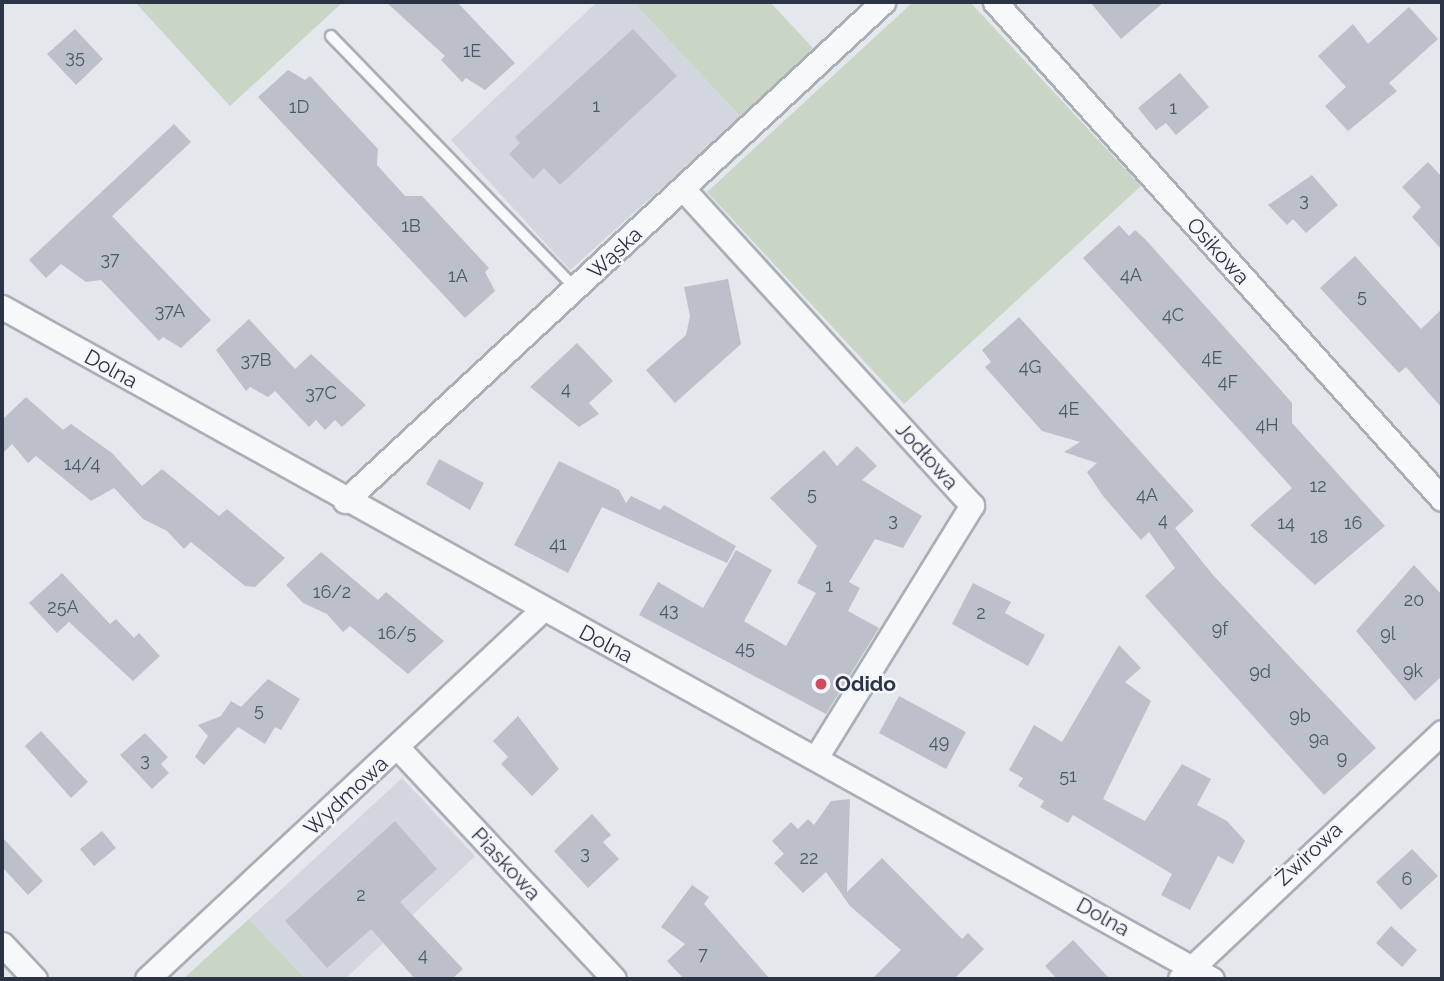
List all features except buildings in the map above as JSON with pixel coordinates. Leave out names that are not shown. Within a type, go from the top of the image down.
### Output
[{"type":"street","name":"Wąska","points":[[345,501],[684,190],[883,2]]},
{"type":"street","name":"Osikowa","points":[[995,2],[1442,499]]},
{"type":"street","name":"Jodłowa","points":[[684,190],[972,505],[817,756]]},
{"type":"street","name":"Dolna","points":[[2,307],[542,610],[817,756],[1184,972],[1212,979]]},
{"type":"street","name":"Wydmowa","points":[[148,979],[398,748],[542,610]]},
{"type":"street","name":"Żwirowa","points":[[1184,972],[1442,732]]},
{"type":"street","name":"Piaskowa","points":[[398,748],[614,979]]},
{"type":"street","points":[[2,944],[35,979]]},
{"type":"lane","points":[[331,36],[576,289]]},
{"type":"shaded area","points":[[597,2],[633,2],[741,117],[570,270],[451,140]]},
{"type":"shaded area","points":[[402,778],[475,856],[345,979],[306,979],[249,919]]},
{"type":"green space","points":[[135,2],[343,2],[230,106]]},
{"type":"green space","points":[[633,2],[770,2],[813,48],[741,117]]},
{"type":"green space","points":[[913,2],[970,2],[1141,186],[904,404],[707,192]]},
{"type":"green space","points":[[249,919],[306,979],[183,979]]},
{"type":"place","name":"Odido","points":[[821,684]]}]
